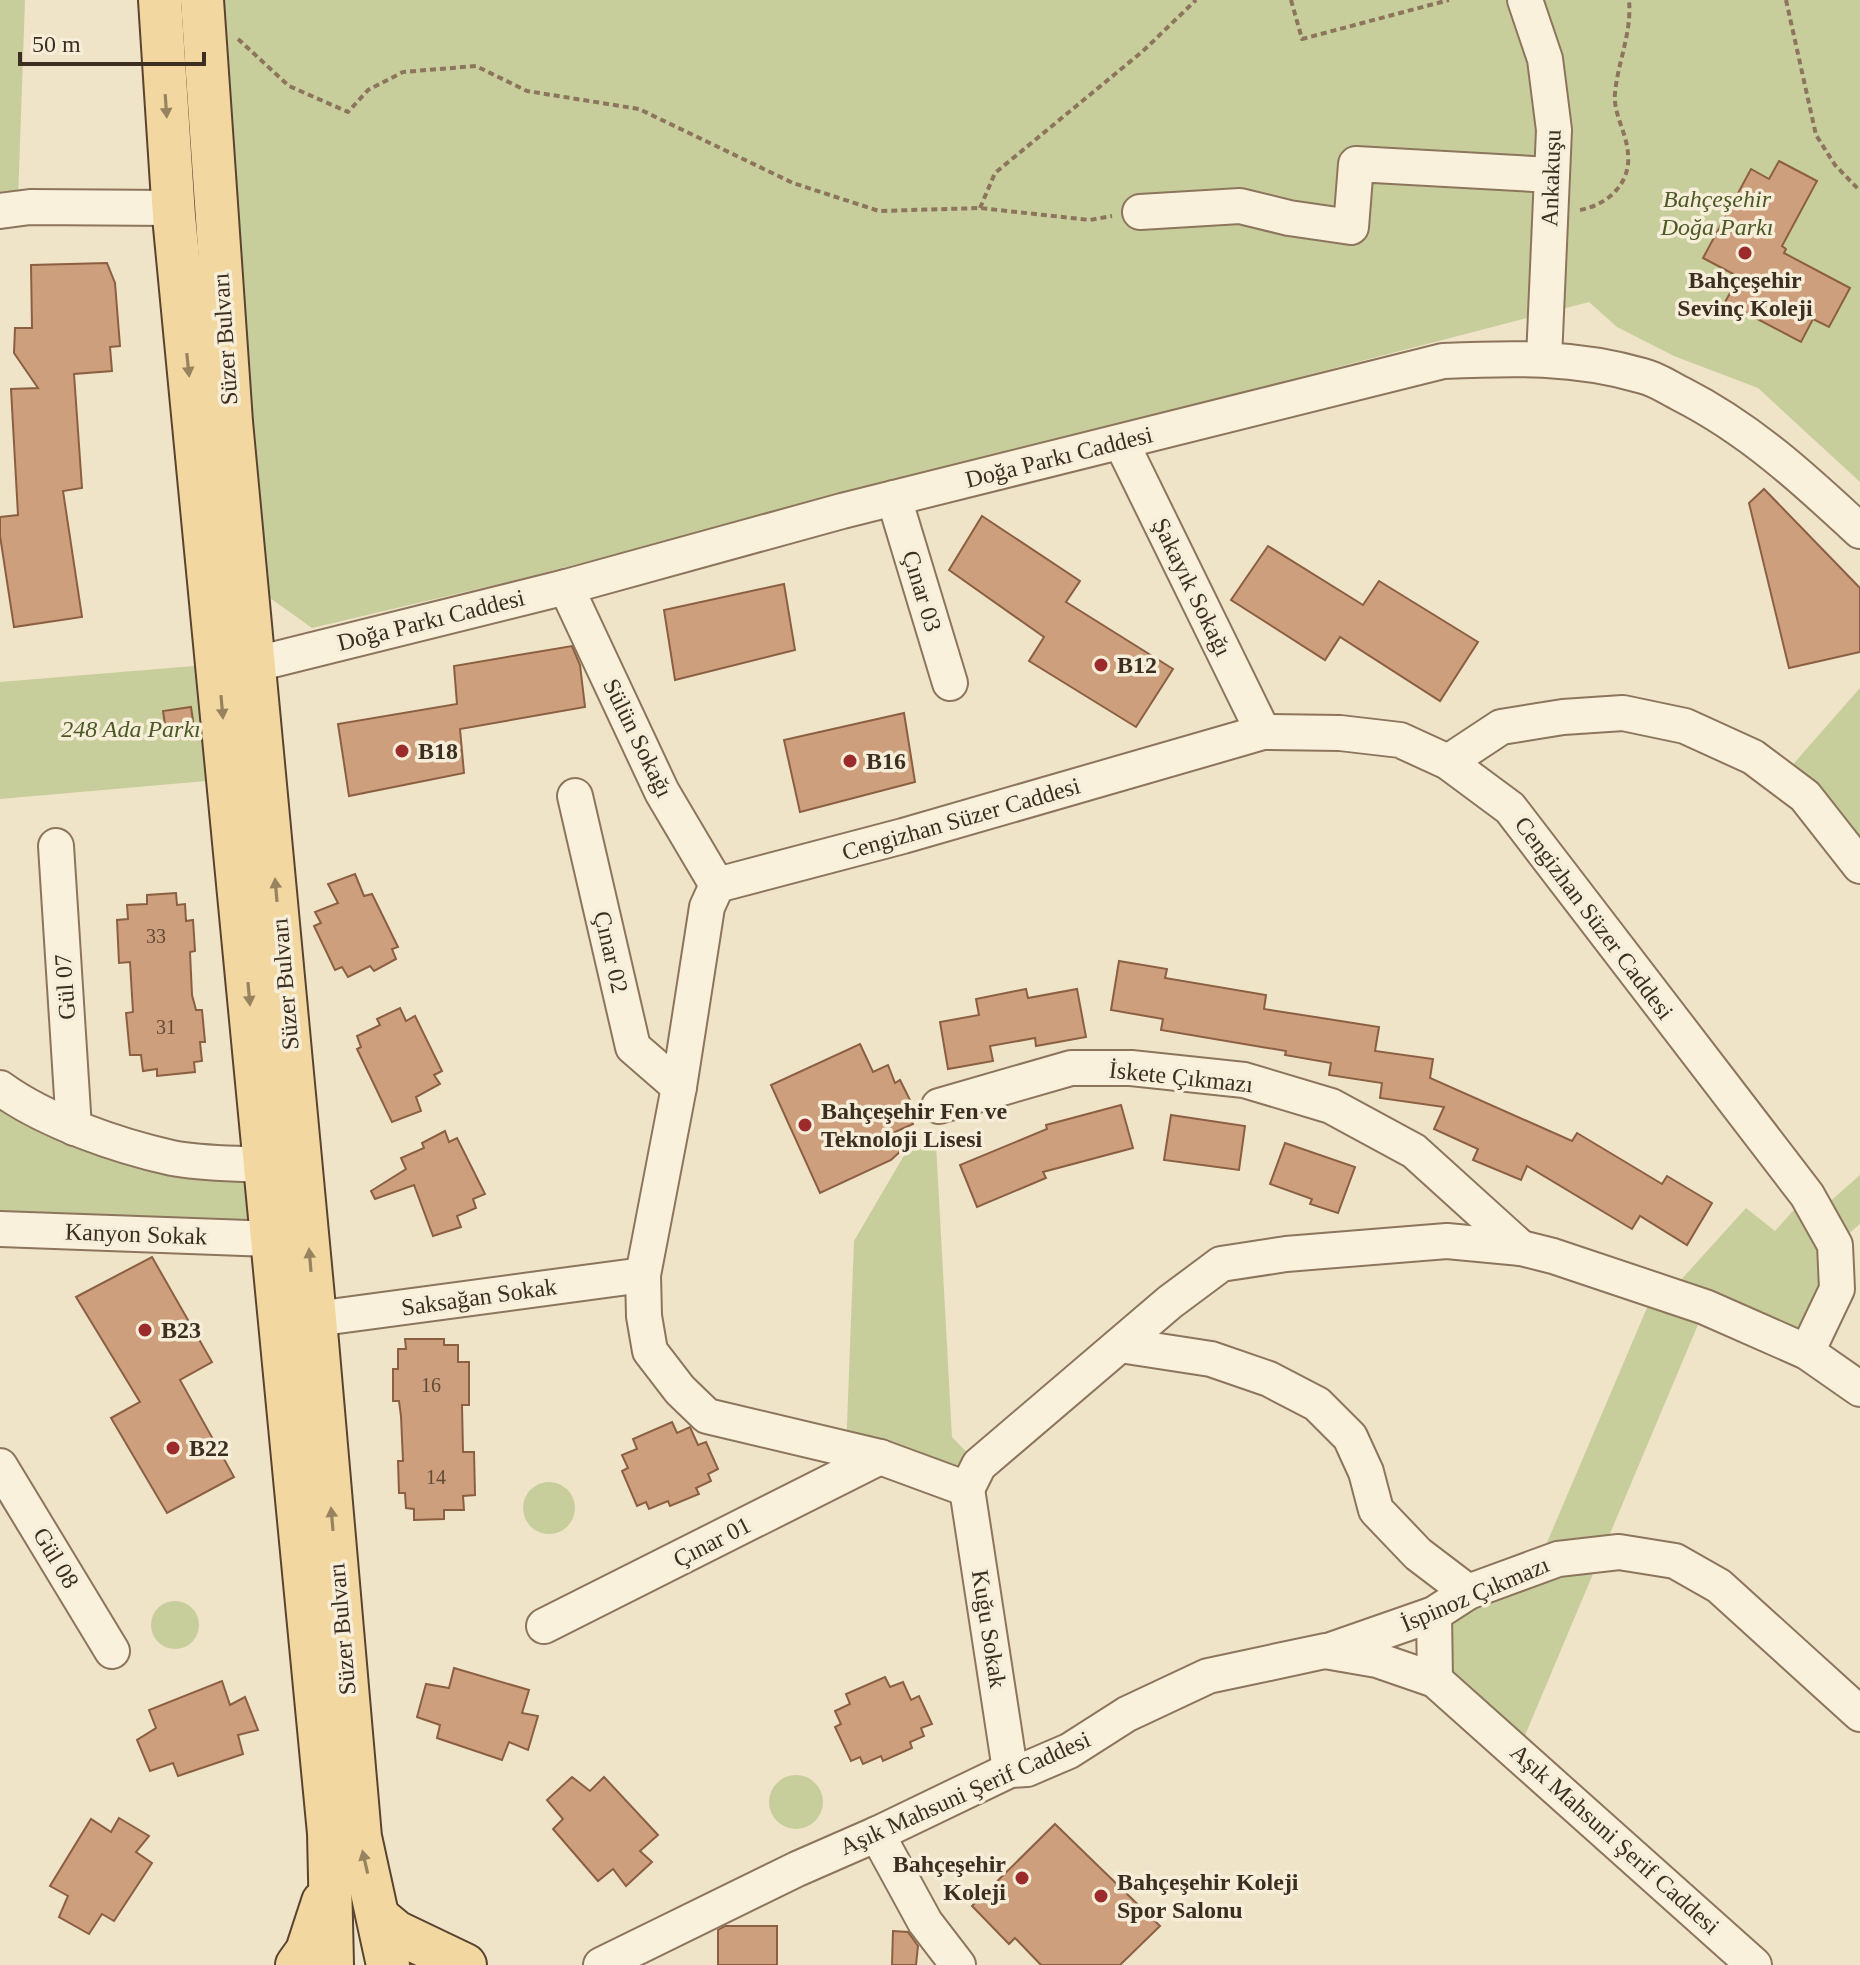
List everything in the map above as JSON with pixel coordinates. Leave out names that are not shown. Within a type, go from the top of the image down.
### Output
[{"type":"main road","name":"Süzer Bulvarı","points":[[188,1],[173,208],[237,664],[315,1319],[360,1837],[388,1965]]},
{"type":"main road","name":"Süzer Bulvarı","points":[[188,1],[231,422],[237,664],[265,1165],[329,1833],[332,1965]]},
{"type":"main road","points":[[297,1965],[307,1951],[329,1886]]},
{"type":"main road","points":[[378,1917],[396,1932],[465,1965]]},
{"type":"street","name":"Ankakuşu","points":[[1525,0],[1545,59],[1554,130],[1544,359]]},
{"type":"street","points":[[1140,212],[1240,206],[1289,218],[1351,227],[1356,164],[1552,175]]},
{"type":"street","points":[[0,211],[30,207],[173,208]]},
{"type":"street","name":"Doğa Parkı Caddesi","points":[[237,664],[566,587],[894,498],[1443,361],[1527,357],[1583,363],[1645,376],[1712,410],[1784,461],[1860,531]]},
{"type":"street","name":"Şakayık Sokağı","points":[[1121,442],[1263,732]]},
{"type":"street","name":"Çınar 03","points":[[894,498],[950,683]]},
{"type":"street","name":"Sülün Sokağı","points":[[566,587],[662,792],[717,885]]},
{"type":"street","points":[[1448,762],[1501,727],[1563,717],[1623,713],[1685,726],[1753,757],[1805,796],[1860,866]]},
{"type":"street","name":"Cengizhan Süzer Caddesi","points":[[717,885],[903,836],[1263,732],[1340,733],[1400,740],[1448,762],[1510,808],[1807,1195],[1835,1245],[1837,1289],[1807,1352]]},
{"type":"street","name":"Çınar 02","points":[[575,796],[633,1047],[679,1087]]},
{"type":"street","name":"Gül 07","points":[[56,846],[74,1128]]},
{"type":"street","points":[[717,885],[707,907],[679,1087],[643,1275],[644,1316],[650,1351],[680,1390],[707,1416],[880,1457],[967,1489],[979,1465],[1170,1302],[1221,1264],[1286,1254],[1447,1241],[1521,1248],[1553,1256],[1698,1304],[1807,1352],[1860,1389]]},
{"type":"street","name":"İskete Çıkmazı","points":[[939,1106],[1071,1068],[1131,1068],[1244,1080],[1331,1106],[1414,1151],[1521,1248]]},
{"type":"street","points":[[0,1088],[19,1102],[74,1128],[174,1158],[265,1165]]},
{"type":"street","name":"Kanyon Sokak","points":[[0,1229],[273,1239]]},
{"type":"street","name":"Saksağan Sokak","points":[[315,1319],[643,1275]]},
{"type":"street","points":[[1120,1345],[1211,1359],[1269,1379],[1317,1404],[1350,1437],[1366,1472],[1376,1510],[1418,1554],[1468,1592]]},
{"type":"street","name":"Çınar 01","points":[[544,1626],[880,1457]]},
{"type":"street","name":"Gül 08","points":[[0,1466],[112,1651]]},
{"type":"street","name":"Kuğu Sokak","points":[[967,1489],[1010,1770]]},
{"type":"street","name":"İspinoz Çıkmazı","points":[[1325,1651],[1434,1614],[1468,1592],[1558,1559],[1619,1552],[1675,1561],[1719,1586],[1860,1714]]},
{"type":"street","points":[[1434,1614],[1435,1680]]},
{"type":"street","name":"Aşık Mahsuni Şerif Caddesi","points":[[601,1965],[665,1952],[797,1869],[1010,1770],[1027,1769],[1069,1751],[1127,1714],[1208,1676],[1325,1651],[1377,1660],[1435,1680],[1754,1965]]},
{"type":"street","points":[[877,1834],[925,1922],[958,1965]]},
{"type":"path","points":[[980,208],[995,173],[1143,51],[1196,0]]},
{"type":"path","points":[[1291,0],[1302,39],[1449,0]]},
{"type":"path","points":[[1550,216],[1590,208],[1606,200],[1621,186],[1627,171],[1628,153],[1614,98],[1628,37],[1629,0]]},
{"type":"path","points":[[1786,0],[1816,135],[1835,165],[1860,191]]},
{"type":"path","points":[[188,1],[289,86],[348,112],[368,90],[403,72],[476,66],[527,91],[639,109],[793,183],[879,211],[980,208],[1090,220],[1140,212]]},
{"type":"green space","points":[[0,0],[25,0],[18,200],[0,203]]},
{"type":"green space","name":"Bahçeşehir Doğa Parkı","points":[[222,0],[1860,0],[1860,482],[1758,388],[1674,356],[1617,327],[1589,302],[532,576],[312,628],[270,598],[219,103]]},
{"type":"green space","name":"248 Ada Parkı","points":[[218,664],[229,779],[0,799],[0,682]]},
{"type":"green space","points":[[1860,688],[1860,866],[1781,778]]},
{"type":"green space","points":[[0,1088],[19,1102],[265,1165],[273,1239],[0,1229]]},
{"type":"green space","points":[[936,1144],[952,1437],[979,1465],[967,1489],[846,1451],[854,1241],[909,1147]]},
{"type":"green space","points":[[1860,1175],[1860,1224],[1835,1245],[1807,1352],[1705,1308],[1518,1752],[1435,1680],[1434,1614],[1537,1566],[1655,1289],[1672,1295],[1680,1281],[1746,1208],[1775,1231],[1807,1195],[1817,1213]]},
{"type":"green space","points":[[549,1482],[567,1490],[575,1508],[567,1526],[549,1534],[531,1526],[523,1508],[531,1490]]},
{"type":"green space","points":[[175,1601],[192,1608],[199,1625],[192,1642],[175,1649],[158,1642],[151,1625],[158,1608]]},
{"type":"green space","points":[[796,1775],[815,1783],[823,1802],[815,1821],[796,1829],[777,1821],[769,1802],[777,1783]]},
{"type":"building","name":"Bahçeşehir Sevinç Koleji","points":[[1779,161],[1817,181],[1782,246],[1786,249],[1784,253],[1850,288],[1829,327],[1813,319],[1801,342],[1725,302],[1739,277],[1703,258],[1751,169],[1769,179]]},
{"type":"building","points":[[107,263],[115,283],[120,346],[110,347],[112,371],[74,374],[82,488],[63,491],[82,617],[14,627],[0,517],[18,515],[11,389],[38,388],[14,353],[15,328],[32,328],[31,265]]},
{"type":"building","points":[[1764,489],[1860,588],[1860,652],[1789,668],[1749,503]]},
{"type":"building","points":[[982,516],[1080,581],[1066,602],[1173,669],[1136,727],[1029,661],[1044,637],[949,570]]},
{"type":"building","points":[[1268,546],[1363,605],[1379,581],[1478,642],[1440,701],[1340,637],[1325,660],[1231,600]]},
{"type":"building","points":[[784,584],[795,650],[675,680],[664,610]]},
{"type":"building","points":[[572,646],[580,665],[585,707],[460,729],[464,773],[349,796],[338,724],[457,704],[454,666]]},
{"type":"building","points":[[191,707],[195,734],[167,738],[163,711]]},
{"type":"building","name":"B16","points":[[904,713],[915,782],[800,812],[784,740]]},
{"type":"building","points":[[355,874],[364,896],[372,894],[398,947],[392,949],[396,959],[374,971],[370,966],[348,977],[342,967],[335,970],[314,926],[321,923],[315,912],[338,903],[328,884]]},
{"type":"building","points":[[176,893],[177,905],[185,904],[186,921],[193,920],[195,951],[190,952],[192,995],[196,1010],[202,1010],[205,1042],[200,1042],[202,1061],[194,1062],[195,1072],[157,1076],[157,1069],[143,1071],[141,1055],[130,1055],[126,1013],[133,1012],[130,962],[119,963],[117,920],[128,919],[127,905],[147,904],[147,895]]},
{"type":"building","points":[[1119,961],[1167,969],[1165,978],[1266,995],[1264,1009],[1379,1027],[1375,1051],[1433,1059],[1430,1078],[1572,1141],[1577,1133],[1662,1184],[1667,1176],[1712,1203],[1687,1245],[1640,1216],[1632,1229],[1527,1166],[1521,1180],[1473,1160],[1478,1149],[1434,1129],[1444,1107],[1380,1098],[1382,1083],[1329,1075],[1331,1063],[1285,1055],[1286,1051],[1161,1030],[1163,1019],[1111,1010]]},
{"type":"building","points":[[1026,989],[1028,998],[1077,989],[1086,1037],[1036,1046],[1035,1038],[990,1046],[993,1061],[948,1069],[940,1022],[979,1015],[976,999]]},
{"type":"building","points":[[400,1008],[406,1021],[415,1016],[442,1071],[434,1075],[440,1084],[416,1097],[421,1111],[392,1122],[357,1049],[361,1047],[357,1036],[380,1025],[377,1019]]},
{"type":"building","name":"Bahçeşehir Fen ve Teknoloji Lisesi","points":[[860,1044],[873,1072],[888,1065],[895,1083],[900,1080],[910,1100],[903,1103],[913,1124],[895,1132],[903,1149],[891,1160],[820,1193],[771,1085]]},
{"type":"building","points":[[1121,1105],[1133,1148],[1043,1172],[1046,1178],[977,1207],[960,1165],[1047,1129],[1046,1125]]},
{"type":"building","points":[[1171,1115],[1245,1126],[1239,1170],[1164,1160]]},
{"type":"building","points":[[445,1131],[449,1142],[457,1138],[485,1194],[473,1199],[476,1208],[457,1216],[461,1227],[433,1236],[414,1185],[375,1199],[371,1191],[406,1169],[401,1158],[424,1148],[422,1143]]},
{"type":"building","points":[[1285,1143],[1355,1167],[1338,1213],[1310,1204],[1312,1199],[1270,1184]]},
{"type":"building","points":[[152,1257],[212,1362],[180,1380],[234,1477],[167,1513],[111,1418],[140,1402],[76,1297]]},
{"type":"building","points":[[405,1339],[444,1339],[444,1345],[458,1345],[458,1362],[469,1362],[469,1405],[462,1405],[463,1452],[474,1452],[475,1495],[463,1496],[464,1510],[444,1510],[444,1519],[414,1520],[414,1509],[406,1508],[405,1493],[399,1493],[398,1461],[403,1461],[401,1416],[399,1401],[393,1401],[393,1369],[398,1369],[398,1349],[406,1349]]},
{"type":"building","points":[[672,1422],[677,1433],[690,1427],[698,1445],[706,1442],[718,1469],[708,1474],[711,1481],[696,1488],[699,1494],[670,1506],[668,1501],[649,1509],[646,1502],[637,1506],[622,1471],[628,1468],[622,1455],[637,1449],[633,1439]]},
{"type":"building","points":[[454,1668],[529,1690],[522,1713],[538,1716],[528,1750],[509,1742],[502,1760],[437,1738],[440,1725],[417,1717],[426,1684],[449,1688]]},
{"type":"building","points":[[885,1677],[890,1687],[903,1682],[911,1700],[919,1696],[932,1724],[921,1728],[924,1736],[910,1742],[912,1748],[883,1761],[881,1756],[863,1764],[860,1757],[851,1761],[835,1727],[841,1724],[835,1711],[850,1704],[846,1694]]},
{"type":"building","points":[[222,1681],[230,1705],[245,1697],[258,1730],[238,1735],[243,1754],[178,1776],[173,1763],[150,1771],[137,1740],[156,1728],[149,1710]]},
{"type":"building","points":[[572,1777],[590,1791],[604,1777],[658,1835],[640,1851],[652,1862],[626,1886],[613,1869],[598,1881],[553,1829],[563,1819],[547,1800]]},
{"type":"building","points":[[119,1818],[149,1836],[136,1852],[152,1863],[114,1921],[102,1914],[89,1934],[59,1917],[68,1896],[50,1886],[91,1819],[111,1832]]},
{"type":"building","points":[[1055,1824],[1160,1926],[1120,1965],[1041,1965],[1015,1938],[1009,1944],[972,1906]]},
{"type":"building","points":[[725,1926],[777,1926],[777,1965],[718,1965],[718,1930]]},
{"type":"building","points":[[893,1931],[908,1932],[918,1946],[916,1965],[892,1965]]},
{"type":"place","name":"Bahçeşehir Sevinç Koleji","points":[[1745,253]]},
{"type":"place","name":"B12","points":[[1101,665]]},
{"type":"place","name":"B18","points":[[402,751]]},
{"type":"place","name":"B16","points":[[850,761]]},
{"type":"place","name":"Bahçeşehir Fen ve Teknoloji Lisesi","points":[[805,1125]]},
{"type":"place","name":"B23","points":[[145,1330]]},
{"type":"place","name":"B22","points":[[173,1448]]},
{"type":"place","name":"Bahçeşehir Koleji","points":[[1022,1878]]},
{"type":"place","name":"Bahçeşehir Koleji Spor Salonu","points":[[1101,1896]]}]
